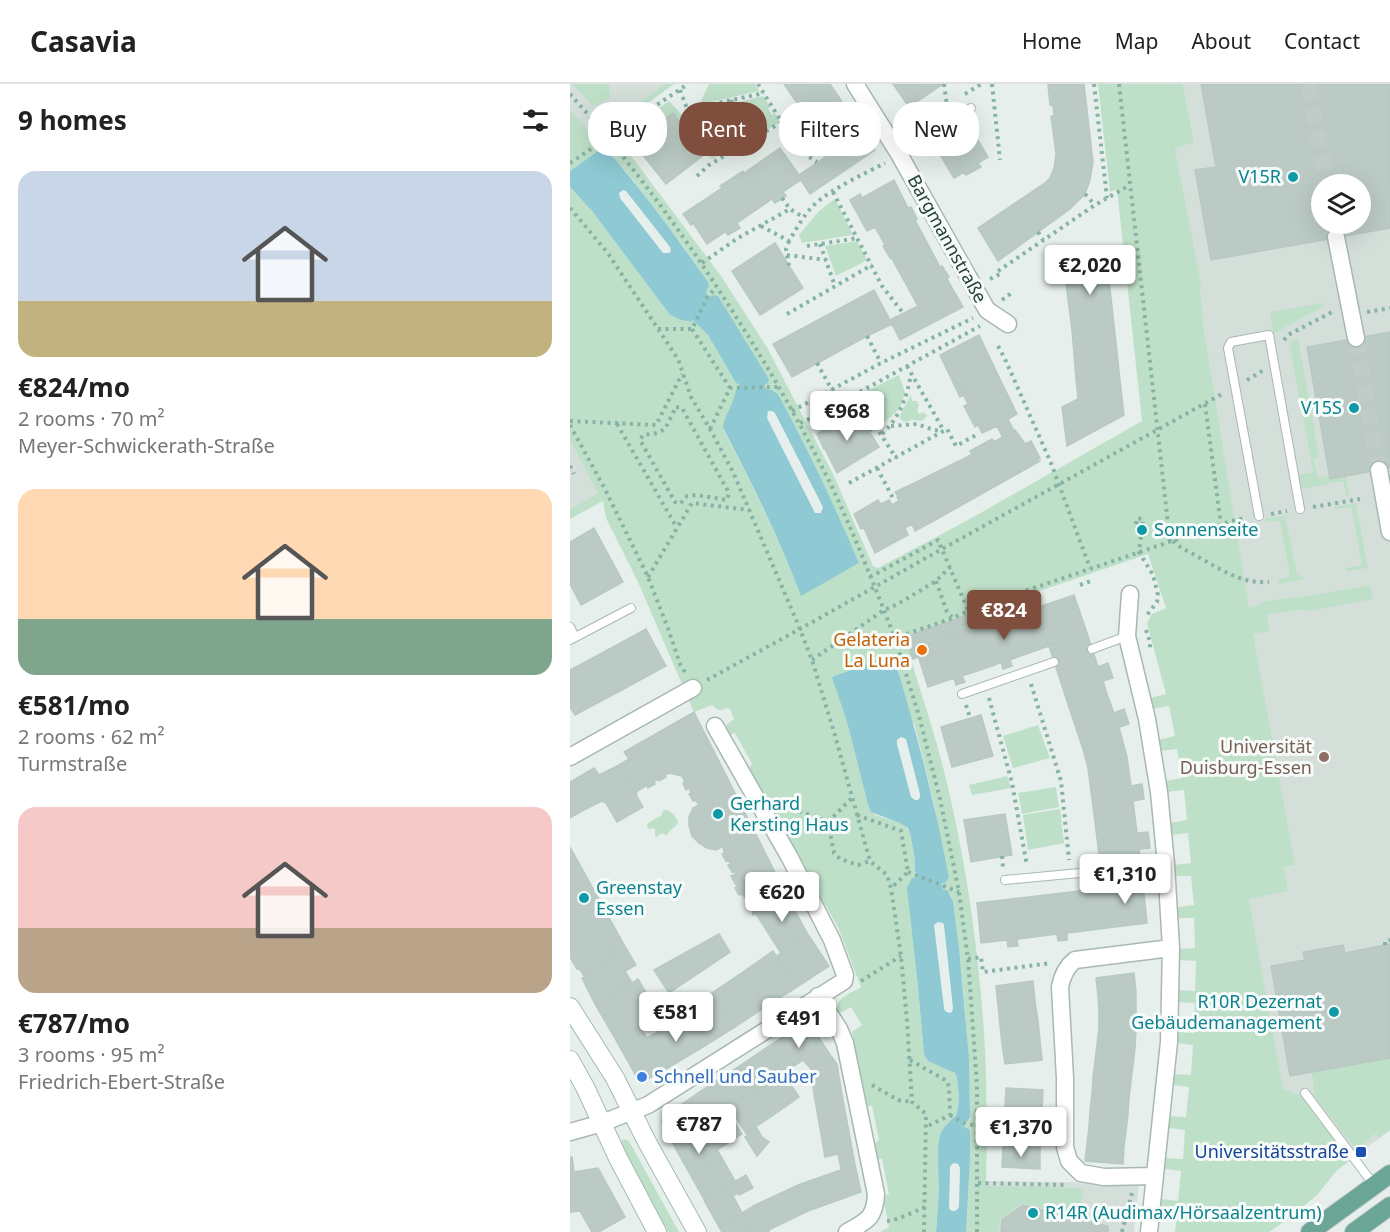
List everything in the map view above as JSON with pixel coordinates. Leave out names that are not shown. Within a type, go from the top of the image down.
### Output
[{"type":"main road","points":[[570,1007],[609,1068],[697,1232]]},
{"type":"main road","points":[[570,1060],[657,1232]]},
{"type":"main road","points":[[1310,1232],[1390,1174]]},
{"type":"main road","points":[[1354,1232],[1390,1206]]},
{"type":"street","name":"Bargmannstraße","points":[[855,84],[893,144]]},
{"type":"street","name":"Bargmannstraße","points":[[900,156],[987,310],[1008,324]]},
{"type":"street","points":[[1336,237],[1356,338]]},
{"type":"street","points":[[1379,470],[1390,532]]},
{"type":"street","points":[[1130,594],[1127,636],[1147,719],[1159,792],[1171,948],[1169,1042],[1149,1232]]},
{"type":"street","points":[[570,757],[693,688]]},
{"type":"street","points":[[570,1132],[602,1123],[648,1105],[844,981],[845,975],[832,940],[790,858],[715,726]]},
{"type":"street","points":[[1155,1176],[1104,1177],[1081,1173],[1070,1161],[1065,1147],[1065,1078],[1060,987],[1062,977],[1075,960],[1171,948]]},
{"type":"street","points":[[818,996],[845,1043],[876,1194],[876,1208],[871,1218],[848,1232]]},
{"type":"lane","points":[[1259,516],[1228,348],[1231,342],[1269,335],[1299,509]]},
{"type":"lane","points":[[570,627],[573,638],[631,608]]},
{"type":"lane","points":[[1092,649],[1127,636]]},
{"type":"lane","points":[[962,694],[1054,662]]},
{"type":"lane","points":[[1141,866],[1166,864]]},
{"type":"lane","points":[[1005,879],[1101,871]]},
{"type":"lane","points":[[1305,1093],[1374,1185]]},
{"type":"path","points":[[660,102],[688,84]]},
{"type":"path","points":[[758,84],[779,117]]},
{"type":"path","points":[[944,84],[946,102]]},
{"type":"path","points":[[992,84],[1000,160]]},
{"type":"path","points":[[1094,84],[1107,198]]},
{"type":"path","points":[[1119,84],[1157,429],[1172,542]]},
{"type":"path","points":[[680,89],[685,102]]},
{"type":"path","points":[[722,102],[764,93]]},
{"type":"path","points":[[570,94],[588,114]]},
{"type":"path","points":[[570,163],[588,151]]},
{"type":"path","points":[[622,156],[702,263],[800,423],[832,488],[895,638],[930,758],[959,892],[968,959],[977,1086],[977,1232]]},
{"type":"path","points":[[698,176],[709,165],[725,156]]},
{"type":"path","points":[[808,156],[817,162]]},
{"type":"path","points":[[789,266],[786,249],[789,241],[803,217],[816,203],[896,156]]},
{"type":"path","points":[[998,271],[1095,205],[1130,185]]},
{"type":"path","points":[[833,192],[882,286],[903,313]]},
{"type":"path","points":[[1085,194],[1095,205]]},
{"type":"path","points":[[782,198],[790,209],[803,217]]},
{"type":"path","points":[[570,208],[607,252],[678,359],[691,397],[733,472],[750,510],[812,660],[870,861],[886,875],[891,888],[901,956],[912,1102]]},
{"type":"path","points":[[702,263],[738,238],[790,209]]},
{"type":"path","points":[[762,226],[789,241]]},
{"type":"path","points":[[734,232],[738,238]]},
{"type":"path","points":[[1038,232],[1043,240]]},
{"type":"path","points":[[807,246],[858,238]]},
{"type":"path","points":[[820,244],[835,286]]},
{"type":"path","points":[[787,255],[826,260]]},
{"type":"path","points":[[787,314],[872,265]]},
{"type":"path","points":[[692,329],[708,296],[717,287]]},
{"type":"path","points":[[792,411],[987,310],[1013,292]]},
{"type":"path","points":[[1282,343],[1288,335],[1349,304]]},
{"type":"path","points":[[1365,313],[1390,308]]},
{"type":"path","points":[[800,423],[980,326]]},
{"type":"path","points":[[658,329],[692,329]]},
{"type":"path","points":[[692,329],[730,388]]},
{"type":"path","points":[[867,336],[881,363]]},
{"type":"path","points":[[998,346],[1051,463],[1090,568]]},
{"type":"path","points":[[817,363],[832,390]]},
{"type":"path","points":[[682,373],[656,425],[570,423],[648,577],[680,664],[693,688],[1273,364]]},
{"type":"path","points":[[907,366],[944,431]]},
{"type":"path","points":[[882,434],[891,426],[905,400],[911,374]]},
{"type":"path","points":[[730,388],[778,387]]},
{"type":"path","points":[[710,429],[730,388]]},
{"type":"path","points":[[855,394],[896,458]]},
{"type":"path","points":[[1204,404],[1221,525]]},
{"type":"path","points":[[676,407],[682,408],[729,493],[727,500],[702,495],[687,496],[680,504],[675,502],[640,440],[643,435],[658,433],[665,429],[669,419],[676,407]]},
{"type":"path","points":[[661,416],[669,419]]},
{"type":"path","points":[[617,424],[677,528]]},
{"type":"path","points":[[891,426],[917,424],[934,430],[947,429],[956,446],[976,435]]},
{"type":"path","points":[[869,430],[876,426]]},
{"type":"path","points":[[849,483],[944,431]]},
{"type":"path","points":[[570,466],[574,474]]},
{"type":"path","points":[[877,468],[894,500]]},
{"type":"path","points":[[701,504],[702,495]]},
{"type":"path","points":[[1348,501],[1360,499]]},
{"type":"path","points":[[648,577],[692,503],[750,510]]},
{"type":"path","points":[[1136,524],[1137,518],[1143,519],[1140,552]]},
{"type":"path","points":[[895,638],[953,618],[968,610],[1231,521]]},
{"type":"path","points":[[870,577],[938,540],[968,610]]},
{"type":"path","points":[[1172,542],[1230,574],[1258,583],[1269,582]]},
{"type":"path","points":[[812,660],[884,610],[936,582],[950,567]]},
{"type":"path","points":[[1080,585],[1094,580]]},
{"type":"path","points":[[936,582],[947,612],[953,618]]},
{"type":"path","points":[[1028,672],[1060,781],[1071,873]]},
{"type":"path","points":[[985,686],[1012,783],[1029,877]]},
{"type":"path","points":[[828,822],[852,798]]},
{"type":"path","points":[[756,799],[769,800],[828,822]]},
{"type":"path","points":[[857,815],[901,831],[908,872]]},
{"type":"path","points":[[828,822],[834,853],[840,859],[858,865],[870,861]]},
{"type":"path","points":[[908,872],[959,892]]},
{"type":"path","points":[[891,888],[908,872]]},
{"type":"path","points":[[1385,945],[1384,941],[1390,940]]},
{"type":"path","points":[[844,981],[859,982],[901,956]]},
{"type":"path","points":[[968,959],[981,957],[983,972],[1075,960]]},
{"type":"path","points":[[910,1060],[947,1082],[952,1116]]},
{"type":"path","points":[[852,1074],[898,1100],[912,1102],[926,1114],[924,1232]]},
{"type":"path","points":[[952,1116],[964,1123],[977,1126]]},
{"type":"path","points":[[926,1127],[952,1116]]},
{"type":"path","points":[[978,1183],[1077,1186]]},
{"type":"path","points":[[1122,1232],[1133,1189]]},
{"type":"path","points":[[871,1218],[889,1221],[925,1207]]},
{"type":"shaded area","points":[[570,84],[671,84],[644,102],[588,102],[588,140],[570,152]]},
{"type":"shaded area","name":"Universität Duisburg-Essen","points":[[1183,84],[1390,84],[1390,1130],[1336,1171],[1317,1195],[1295,1212],[1235,888],[1247,597],[1175,149],[1194,141]]},
{"type":"shaded area","points":[[570,440],[599,493],[570,509]]},
{"type":"shaded area","points":[[986,1181],[1139,1183],[1134,1232],[983,1232]]},
{"type":"green space","points":[[572,84],[609,84],[610,97],[602,102],[589,102]]},
{"type":"green space","points":[[665,84],[674,84],[649,102],[640,102]]},
{"type":"green space","points":[[709,84],[755,84],[759,91],[710,102],[700,102]]},
{"type":"green space","points":[[1098,84],[1183,84],[1194,142],[1175,149],[1201,284],[1204,329],[1249,608],[1266,601],[1370,585],[1373,599],[1305,612],[1301,609],[1267,615],[1269,631],[1253,634],[1295,865],[1284,867],[1288,891],[1249,899],[1283,1089],[1301,1096],[1350,1160],[1336,1171],[1317,1195],[1269,1232],[1175,1232],[1177,1213],[1160,1211],[1161,1199],[1178,1201],[1181,1171],[1165,1169],[1166,1158],[1183,1159],[1185,1130],[1169,1128],[1169,1116],[1186,1117],[1189,1087],[1172,1085],[1173,1074],[1191,1075],[1193,1045],[1176,1043],[1176,1032],[1194,1033],[1195,1003],[1177,1002],[1178,990],[1195,991],[1196,961],[1178,960],[1178,949],[1195,948],[1194,918],[1178,918],[1177,907],[1194,905],[1191,876],[1175,876],[1174,865],[1191,863],[1188,833],[1171,835],[1170,823],[1187,820],[1184,790],[1166,792],[1165,781],[1182,778],[1177,749],[1160,751],[1158,740],[1175,736],[1169,706],[1152,709],[1150,698],[1166,694],[1147,623],[1152,614],[1166,608],[1148,554],[905,637],[946,779],[968,890],[977,953],[985,1049],[986,1186],[1084,1188],[1077,1216],[1022,1203],[1000,1219],[999,1232],[966,1232],[970,1132],[964,1127],[965,1121],[970,1120],[970,1117],[965,1009],[953,901],[951,895],[943,889],[935,807],[914,723],[833,677],[868,805],[876,815],[906,826],[912,838],[915,871],[918,873],[916,878],[917,977],[924,1054],[929,1061],[955,1073],[958,1083],[958,1111],[944,1128],[939,1147],[936,1232],[880,1232],[889,1227],[883,1198],[889,1194],[882,1159],[877,1159],[874,1144],[879,1140],[872,1106],[865,1103],[852,1032],[862,1025],[851,1007],[839,1012],[838,1007],[840,1000],[861,987],[838,927],[748,769],[752,764],[735,733],[729,735],[726,730],[727,724],[734,719],[730,709],[719,710],[712,705],[694,712],[638,582],[606,518],[603,501],[570,519],[570,509],[598,493],[570,440],[570,187],[592,211],[670,315],[691,322],[693,319],[708,335],[736,383],[739,383],[741,390],[736,391],[723,429],[764,511],[801,595],[859,563],[806,448],[778,394],[767,390],[706,293],[708,282],[684,247],[612,156],[631,156],[721,276],[768,349],[834,476],[873,566],[878,568],[968,520],[1142,421],[1117,189],[1110,192]]},
{"type":"green space","points":[[763,96],[767,102],[739,102]]},
{"type":"green space","points":[[669,101],[679,112],[679,134],[667,137],[667,102]]},
{"type":"green space","points":[[767,102],[770,107],[768,109],[772,115],[775,113],[779,123],[767,130]]},
{"type":"green space","points":[[570,110],[588,130],[588,156],[591,156],[570,171]]},
{"type":"green space","points":[[835,199],[853,235],[802,243],[799,235],[819,211]]},
{"type":"green space","points":[[857,241],[867,260],[836,276],[825,246]]},
{"type":"green space","points":[[1323,303],[1324,306],[1273,334],[1270,312]]},
{"type":"green space","points":[[1298,338],[1319,456],[1314,459],[1318,478],[1330,475],[1346,476],[1349,495],[1346,496],[1343,481],[1302,489],[1299,475],[1313,472],[1289,342]]},
{"type":"green space","points":[[899,375],[904,389],[903,400],[894,414],[881,424],[861,394]]},
{"type":"green space","points":[[911,395],[912,401],[917,401],[919,405],[917,410],[919,414],[924,412],[927,416],[922,421],[906,422],[900,418]]},
{"type":"green space","points":[[1356,503],[1368,568],[1347,571],[1346,568],[1362,565],[1351,507],[1335,509],[1334,507]]},
{"type":"green space","points":[[1292,515],[1286,517],[1286,520],[1297,575],[1303,576],[1304,579],[1280,584],[1278,579],[1290,575],[1280,521],[1266,522],[1265,518]]},
{"type":"green space","points":[[1038,725],[1050,758],[1013,768],[1003,736]]},
{"type":"green space","points":[[1007,776],[1011,788],[972,795],[969,785]]},
{"type":"green space","points":[[1056,787],[1059,807],[1022,814],[1018,793]]},
{"type":"green space","points":[[1060,809],[1064,843],[1028,850],[1023,815]]},
{"type":"green space","points":[[666,810],[674,814],[678,822],[667,835],[661,833],[657,837],[655,829],[648,828],[647,824],[661,816]]},
{"type":"green space","points":[[1390,1058],[1390,1130],[1379,1138],[1375,1134],[1362,1144],[1365,1149],[1359,1153],[1315,1097],[1312,1072]]},
{"type":"green space","points":[[624,1139],[629,1141],[679,1232],[668,1232],[621,1144]]},
{"type":"water","points":[[591,156],[612,156],[633,181],[708,282],[706,293],[710,297],[718,296],[767,376],[768,383],[764,385],[767,390],[778,394],[800,435],[859,563],[801,596],[765,511],[723,428],[736,390],[740,389],[739,384],[736,383],[708,335],[693,320],[691,322],[681,320],[670,315],[592,211],[570,187],[570,171]],"holes":[[[626,191],[670,247],[669,253],[663,253],[620,198],[619,193]],[[768,411],[772,411],[823,507],[821,513],[815,513],[767,418]]]},
{"type":"water","points":[[893,655],[931,794],[949,878],[942,883],[943,889],[948,891],[953,901],[969,1059],[970,1117],[968,1121],[965,1121],[964,1127],[970,1132],[966,1232],[936,1232],[939,1139],[944,1128],[956,1115],[958,1088],[955,1073],[928,1061],[924,1054],[907,888],[912,878],[916,878],[917,873],[915,872],[911,837],[908,828],[900,823],[871,812],[847,722],[832,677]],"holes":[[[901,737],[906,739],[920,794],[918,800],[911,797],[897,744],[897,740]],[[938,922],[944,925],[953,1008],[949,1013],[944,1008],[934,925]],[[952,1164],[958,1164],[960,1168],[959,1207],[954,1211],[949,1207]]]},
{"type":"building","points":[[784,84],[830,84],[842,102],[796,102]]},
{"type":"building","points":[[893,84],[943,84],[916,102],[906,102]]},
{"type":"building","points":[[1048,84],[1084,84],[1093,162],[1090,180],[1085,194],[1070,209],[998,261],[978,228],[1045,183],[1054,168],[1056,154],[1051,116],[1054,116],[1053,104],[1050,105]]},
{"type":"building","name":"V15R","points":[[1201,84],[1390,84],[1390,228],[1371,231],[1371,174],[1311,174],[1311,234],[1356,234],[1211,260],[1195,170],[1216,167]]},
{"type":"building","points":[[673,113],[679,121],[679,156],[702,156],[666,184],[644,156],[667,156],[667,118]]},
{"type":"building","points":[[979,142],[988,157],[978,163],[981,167],[954,178],[941,156],[979,156]]},
{"type":"building","points":[[779,149],[779,156],[786,156],[799,175],[827,156],[866,156],[810,194],[801,180],[783,192],[786,196],[775,203],[772,199],[737,223],[740,228],[728,235],[725,232],[707,244],[693,223],[691,225],[683,214],[722,188],[720,186],[743,171],[744,173]]},
{"type":"building","points":[[894,180],[908,208],[911,207],[917,219],[915,220],[940,267],[942,266],[949,277],[947,279],[963,307],[900,340],[892,324],[792,377],[773,344],[874,290],[890,320],[918,306],[883,246],[885,245],[875,227],[867,231],[850,200],[860,194],[862,198]]},
{"type":"building","points":[[775,243],[803,288],[760,315],[732,271]]},
{"type":"building","points":[[1106,253],[1114,325],[1072,330],[1065,276]]},
{"type":"building","points":[[1114,325],[1119,371],[1076,378],[1072,330]]},
{"type":"building","name":"V15S","points":[[1390,332],[1390,468],[1330,479],[1307,347]]},
{"type":"building","points":[[979,335],[996,371],[961,390],[964,395],[960,397],[940,355]]},
{"type":"building","points":[[996,371],[1017,414],[1008,419],[1014,431],[1003,438],[997,426],[982,433],[978,425],[975,427],[964,406],[968,404],[961,390]]},
{"type":"building","points":[[1119,371],[1124,415],[1067,446],[1062,407],[1078,399],[1076,378]]},
{"type":"building","points":[[858,413],[879,447],[837,473],[817,434],[839,419],[842,423]]},
{"type":"building","points":[[1015,430],[1025,444],[1031,441],[1040,458],[1037,459],[1040,461],[985,492],[965,458],[972,454],[970,451],[992,439],[994,442]]},
{"type":"building","points":[[965,458],[985,492],[930,523],[908,486]]},
{"type":"building","points":[[908,486],[930,523],[915,531],[912,524],[905,528],[908,535],[875,553],[864,528],[861,529],[854,514],[878,500],[881,504],[889,500],[892,505],[899,501],[895,492]]},
{"type":"building","points":[[594,528],[623,582],[581,605],[570,584],[570,542]]},
{"type":"building","points":[[1074,595],[1087,633],[1049,646],[1036,608]]},
{"type":"building","points":[[1036,608],[1049,646],[1026,654],[1013,616]]},
{"type":"building","points":[[976,612],[979,619],[913,641],[918,657],[913,659],[905,637]]},
{"type":"building","points":[[1013,616],[1026,654],[1010,660],[1012,666],[1003,669],[1001,662],[995,665],[982,626]]},
{"type":"building","points":[[979,619],[982,626],[916,649],[913,641]]},
{"type":"building","points":[[982,626],[995,665],[968,674],[955,635]]},
{"type":"building","points":[[646,629],[666,666],[620,691],[600,654]]},
{"type":"building","points":[[1087,633],[1098,667],[1108,663],[1113,678],[1103,681],[1107,694],[1069,707],[1049,646]]},
{"type":"building","points":[[955,635],[968,674],[962,676],[965,682],[956,685],[954,678],[928,687],[916,649]]},
{"type":"building","points":[[600,654],[620,691],[575,715],[570,707],[570,670]]},
{"type":"building","points":[[1107,694],[1114,713],[1124,709],[1129,724],[1119,727],[1127,757],[1088,768],[1069,707]]},
{"type":"building","name":"Gerhard Kersting Haus","points":[[694,712],[787,896],[753,915],[751,902],[741,894],[739,895],[735,888],[737,887],[731,876],[736,874],[732,872],[728,865],[731,864],[722,854],[724,853],[723,846],[716,850],[707,848],[692,836],[689,817],[693,808],[699,805],[695,800],[693,801],[689,788],[686,790],[682,776],[670,773],[665,775],[666,777],[659,781],[658,779],[648,788],[647,785],[635,795],[619,765],[629,759],[624,752]]},
{"type":"building","points":[[981,715],[993,756],[952,767],[941,727]]},
{"type":"building","points":[[1127,757],[1131,786],[1142,784],[1144,799],[1133,801],[1135,817],[1095,822],[1088,768]]},
{"type":"building","points":[[619,765],[643,807],[617,822],[606,803],[602,801],[582,811],[570,790],[570,782],[594,768],[599,775]]},
{"type":"building","points":[[570,790],[582,811],[570,818]]},
{"type":"building","points":[[1005,814],[1012,855],[971,862],[964,820]]},
{"type":"building","points":[[1135,817],[1137,833],[1148,832],[1150,848],[1139,849],[1143,883],[1103,888],[1095,822]]},
{"type":"building","name":"Greenstay Essen","points":[[570,847],[623,943],[609,950],[614,959],[584,976],[570,957]]},
{"type":"building","points":[[1143,883],[1147,923],[1107,928],[1103,888]]},
{"type":"building","points":[[1103,888],[1107,928],[1084,931],[1079,891]]},
{"type":"building","points":[[1079,891],[1084,931],[1067,933],[1067,940],[1058,941],[1057,934],[1034,937],[1029,897]]},
{"type":"building","points":[[787,896],[807,933],[779,950],[756,914]]},
{"type":"building","points":[[1029,897],[1034,937],[1017,939],[1018,946],[1008,947],[1007,940],[981,943],[977,903]]},
{"type":"building","points":[[807,933],[829,966],[797,987],[777,956],[781,953],[779,950]]},
{"type":"building","points":[[719,934],[730,952],[669,993],[654,970]]},
{"type":"building","points":[[623,943],[636,965],[625,971],[632,983],[595,1004],[582,978],[614,959],[609,950]]},
{"type":"building","name":"R10R Dezernat Gebäudemanagement","points":[[1390,944],[1390,1058],[1290,1076],[1271,966],[1305,960],[1303,952],[1343,945],[1345,953]]},
{"type":"building","points":[[773,951],[797,987],[765,1007],[743,972]]},
{"type":"building","points":[[743,972],[765,1007],[735,1027],[712,993]]},
{"type":"building","points":[[1134,973],[1136,992],[1098,995],[1096,978]]},
{"type":"building","points":[[638,979],[651,1001],[638,1008],[626,987]]},
{"type":"building","points":[[1033,981],[1035,1001],[998,1005],[996,986]]},
{"type":"building","points":[[626,987],[647,1023],[616,1040],[595,1004]]},
{"type":"building","points":[[1136,992],[1136,1011],[1099,1011],[1098,995]]},
{"type":"building","points":[[712,993],[735,1027],[703,1047],[681,1013]]},
{"type":"building","points":[[1035,1001],[1038,1021],[1000,1025],[998,1005]]},
{"type":"building","points":[[1099,1011],[1136,1011],[1136,1030],[1099,1028]]},
{"type":"building","points":[[684,1018],[703,1047],[668,1068],[650,1036]]},
{"type":"building","points":[[808,1021],[831,1056],[811,1069],[803,1060],[783,1073],[766,1048]]},
{"type":"building","points":[[1038,1021],[1040,1040],[1002,1044],[1000,1025]]},
{"type":"building","points":[[640,1027],[647,1038],[650,1036],[668,1068],[640,1083],[616,1040]]},
{"type":"building","points":[[1099,1028],[1136,1030],[1135,1048],[1097,1045]]},
{"type":"building","points":[[1040,1040],[1042,1060],[1005,1064],[1002,1044]]},
{"type":"building","points":[[1097,1045],[1135,1048],[1133,1065],[1095,1061]]},
{"type":"building","points":[[766,1048],[783,1073],[755,1091],[738,1067]]},
{"type":"building","points":[[831,1056],[837,1064],[841,1089],[814,1094],[811,1069]]},
{"type":"building","points":[[1095,1061],[1133,1065],[1131,1081],[1093,1077]]},
{"type":"building","points":[[738,1067],[754,1091],[729,1107],[714,1082]]},
{"type":"building","points":[[783,1073],[799,1097],[772,1116],[755,1091]]},
{"type":"building","points":[[1093,1077],[1131,1081],[1129,1098],[1092,1094]]},
{"type":"building","points":[[714,1082],[730,1108],[705,1125],[688,1100]]},
{"type":"building","points":[[1006,1088],[1043,1090],[1042,1110],[1005,1108]]},
{"type":"building","points":[[841,1089],[855,1165],[841,1169],[838,1154],[825,1157],[814,1094]]},
{"type":"building","points":[[754,1091],[772,1116],[746,1133],[729,1107]]},
{"type":"building","points":[[1092,1094],[1129,1098],[1128,1114],[1090,1111]]},
{"type":"building","points":[[688,1100],[703,1122],[691,1129],[697,1139],[677,1151],[662,1123],[663,1116]]},
{"type":"building","points":[[1005,1108],[1042,1110],[1041,1129],[1004,1128]]},
{"type":"building","points":[[1090,1111],[1128,1114],[1126,1131],[1089,1127]]},
{"type":"building","points":[[703,1122],[711,1135],[697,1144],[695,1140],[697,1139],[691,1129]]},
{"type":"building","points":[[734,1122],[742,1134],[717,1150],[709,1136],[712,1134],[713,1136]]},
{"type":"building","points":[[756,1127],[762,1137],[769,1142],[757,1156],[745,1137],[746,1133]]},
{"type":"building","points":[[1089,1127],[1126,1131],[1124,1147],[1087,1144]]},
{"type":"building","points":[[1004,1128],[1041,1129],[1040,1149],[1003,1147]]},
{"type":"building","points":[[709,1136],[722,1158],[691,1176],[677,1151],[695,1140],[697,1144]]},
{"type":"building","points":[[1087,1144],[1124,1147],[1123,1164],[1085,1161]]},
{"type":"building","points":[[1003,1147],[1040,1149],[1040,1169],[1002,1167]]},
{"type":"building","points":[[570,1157],[572,1157],[574,1172],[598,1168],[625,1217],[599,1232],[592,1232],[580,1211],[570,1212]]},
{"type":"building","points":[[722,1158],[735,1181],[704,1199],[691,1176]]},
{"type":"building","points":[[855,1165],[861,1192],[808,1211],[798,1185]]},
{"type":"building","points":[[746,1175],[753,1188],[733,1196],[727,1186]]},
{"type":"building","points":[[798,1185],[808,1211],[769,1230],[755,1205]]},
{"type":"building","points":[[728,1186],[742,1213],[719,1227],[704,1200]]},
{"type":"building","points":[[755,1205],[769,1232],[752,1232],[742,1213]]},
{"type":"building","name":"R14R (Audimax/Hörsaalzentrum)","points":[[1023,1205],[1108,1226],[1108,1232],[1001,1232],[1002,1220]]},
{"type":"building","points":[[742,1213],[752,1232],[722,1232],[719,1227]]},
{"type":"tunnel","points":[[1308,84],[1325,174]]},
{"type":"tunnel","points":[[1356,338],[1379,470]]},
{"type":"place","name":"V15R","points":[[1293,177]]},
{"type":"place","name":"V15S","points":[[1354,408]]},
{"type":"place","name":"Sonnenseite","points":[[1142,530]]},
{"type":"place","name":"Gelateria La Luna","points":[[922,650]]},
{"type":"place","name":"Universität Duisburg-Essen","points":[[1324,757]]},
{"type":"place","name":"Gerhard Kersting Haus","points":[[718,814]]},
{"type":"place","name":"Greenstay Essen","points":[[584,898]]},
{"type":"place","name":"R10R Dezernat Gebäudemanagement","points":[[1334,1012]]},
{"type":"place","name":"Schnell und Sauber","points":[[642,1077]]},
{"type":"place","name":"Universitätsstraße","points":[[1361,1152]]},
{"type":"place","name":"R14R (Audimax/Hörsaalzentrum)","points":[[1033,1213]]}]
